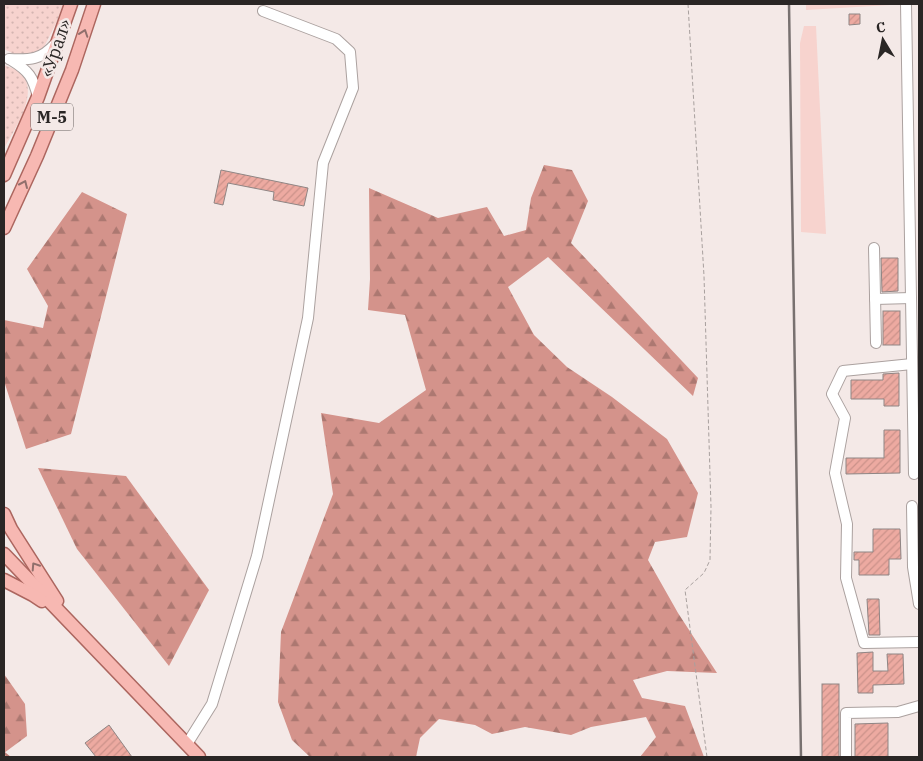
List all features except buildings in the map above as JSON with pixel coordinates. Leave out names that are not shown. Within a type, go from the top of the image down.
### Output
[{"type":"main road","name":"«Урал»","points":[[4,175],[38,97],[60,40],[71,4]]},
{"type":"main road","name":"«Урал»","points":[[4,228],[37,156],[72,70],[94,4]]},
{"type":"main road","points":[[4,514],[11,529],[70,622]]},
{"type":"main road","points":[[4,554],[199,757]]},
{"type":"main road","points":[[4,580],[33,594],[70,622]]},
{"type":"street","points":[[906,4],[914,474]]},
{"type":"street","points":[[187,744],[212,704],[257,556],[308,318],[323,163],[353,88],[350,52],[336,39],[263,11]]},
{"type":"street","points":[[7,58],[25,60],[37,58],[48,53],[60,40]]},
{"type":"street","points":[[7,58],[29,73],[34,82],[38,97]]},
{"type":"street","points":[[874,248],[876,343]]},
{"type":"street","points":[[875,299],[911,298]]},
{"type":"street","points":[[912,364],[842,371],[832,394],[845,418],[835,473],[846,524],[846,578],[864,643],[919,642]]},
{"type":"street","points":[[912,506],[913,568],[919,604]]},
{"type":"street","points":[[846,757],[846,713],[898,712],[919,706]]},
{"type":"path","points":[[688,4],[704,276],[711,507],[710,560],[704,573],[684,590],[707,757]]},
{"type":"shaded area","points":[[4,4],[63,4],[43,49],[30,57],[14,54],[4,49]]},
{"type":"shaded area","points":[[806,4],[890,4],[890,5],[806,10]]},
{"type":"shaded area","points":[[804,26],[816,26],[826,234],[801,232],[800,43]]},
{"type":"shaded area","points":[[4,65],[18,71],[25,79],[28,88],[24,110],[4,149]]},
{"type":"green space","points":[[544,165],[572,170],[588,201],[571,243],[698,378],[693,396],[548,257],[508,287],[534,335],[567,367],[612,397],[667,439],[698,493],[687,537],[655,542],[648,560],[678,613],[717,673],[667,671],[633,680],[642,698],[685,706],[704,757],[640,757],[656,737],[646,717],[591,727],[571,735],[525,727],[492,734],[475,725],[439,719],[420,738],[416,757],[310,757],[292,740],[278,702],[281,632],[333,494],[321,413],[379,423],[426,390],[405,315],[368,310],[370,279],[369,188],[438,218],[487,207],[504,236],[526,230],[531,198]]},
{"type":"green space","points":[[82,192],[127,214],[71,434],[26,449],[4,381],[4,320],[43,328],[48,306],[27,269]]},
{"type":"green space","points":[[38,468],[126,476],[209,590],[169,666],[77,549]]},
{"type":"green space","points":[[4,674],[25,704],[27,736],[4,753]]},
{"type":"waterway","points":[[4,753],[9,757]]},
{"type":"railway","points":[[789,4],[801,757]]}]
